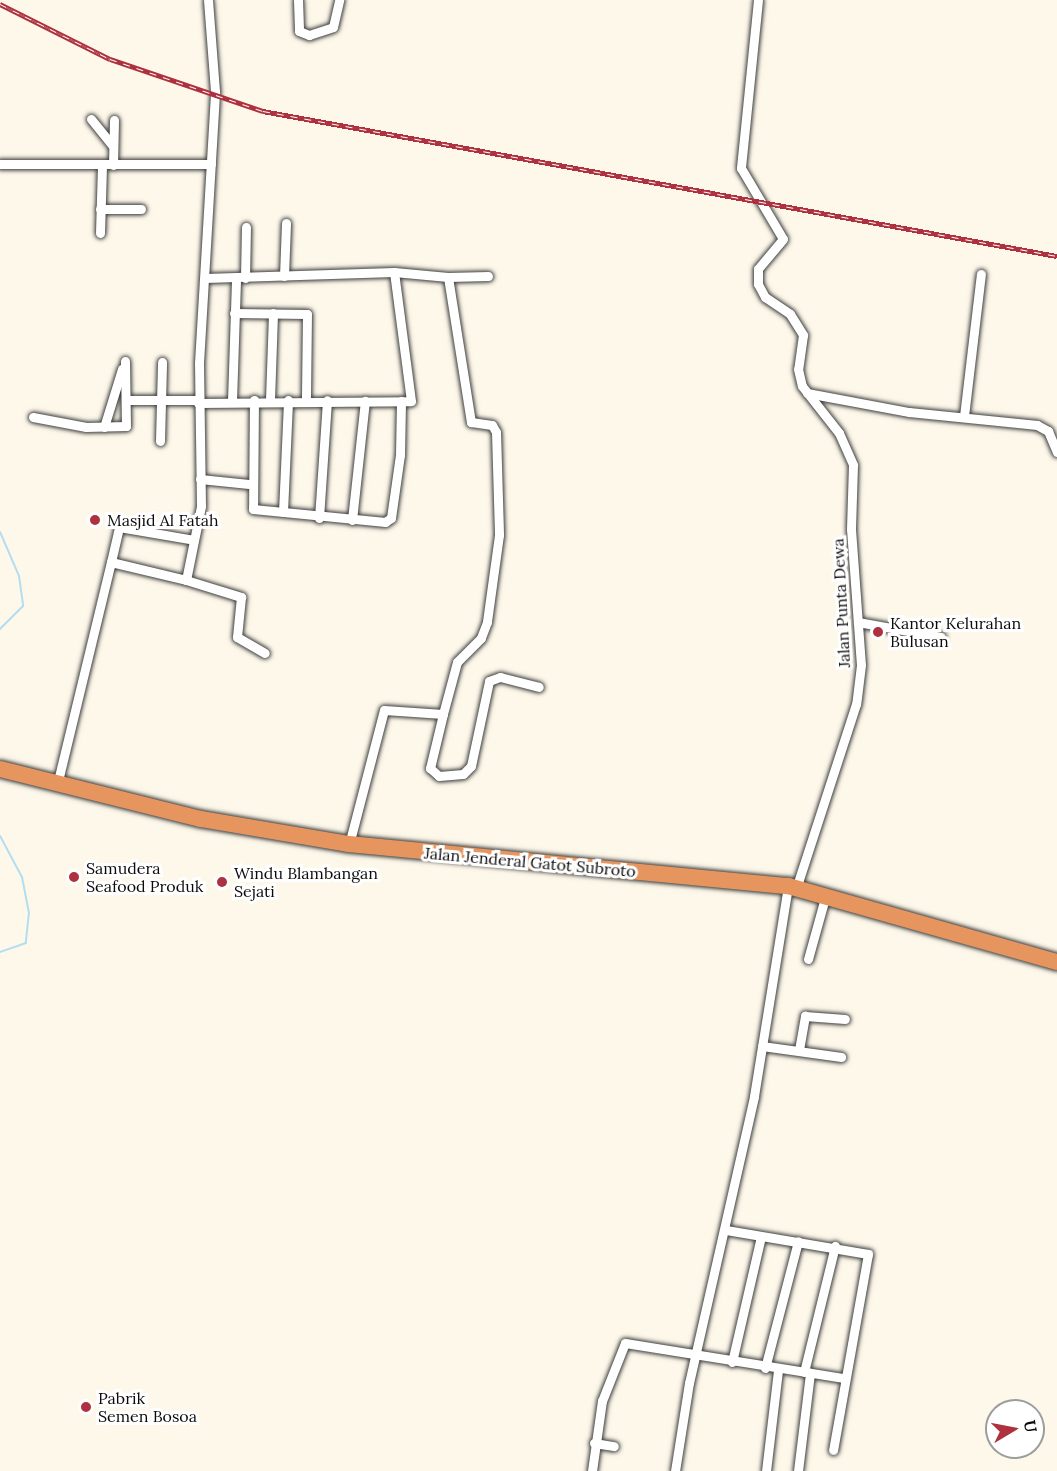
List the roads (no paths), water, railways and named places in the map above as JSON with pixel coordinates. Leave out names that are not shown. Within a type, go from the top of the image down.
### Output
[{"type":"highway","name":"Jalan Jenderal Gatot Subroto","points":[[0,769],[201,819],[349,844],[792,887],[826,894],[1057,962]]},
{"type":"street","points":[[186,580],[194,540],[200,479],[198,401],[214,91],[208,0]]},
{"type":"street","points":[[298,0],[298,31],[309,35],[333,27],[339,0]]},
{"type":"street","points":[[758,0],[741,168],[758,204],[781,232],[780,247],[758,269],[758,284],[765,297],[790,314],[803,335],[798,369],[807,393],[1037,425],[1048,431],[1057,453]]},
{"type":"street","points":[[91,119],[114,146]]},
{"type":"street","points":[[113,165],[114,120]]},
{"type":"street","points":[[0,164],[211,164]]},
{"type":"street","points":[[100,232],[102,165]]},
{"type":"street","points":[[100,209],[141,209]]},
{"type":"street","points":[[284,276],[286,223]]},
{"type":"street","points":[[232,401],[234,313],[246,227]]},
{"type":"street","points":[[205,278],[240,279],[394,272],[448,277],[488,276]]},
{"type":"street","points":[[126,400],[411,401],[414,393],[394,272]]},
{"type":"street","points":[[964,416],[981,274]]},
{"type":"street","points":[[448,277],[471,422],[492,426],[496,432],[499,535],[487,622],[481,638],[457,662],[430,768],[439,776],[464,774],[471,766],[489,681],[500,677],[539,687]]},
{"type":"street","points":[[234,313],[309,316],[306,400]]},
{"type":"street","points":[[270,400],[273,313]]},
{"type":"street","points":[[33,417],[104,427],[126,426],[125,361],[104,427]]},
{"type":"street","points":[[160,441],[162,362]]},
{"type":"street","name":"Jalan Punta Dewa","points":[[675,1471],[696,1356],[726,1230],[792,887],[856,704],[861,665],[853,465],[839,433],[807,393]]},
{"type":"street","points":[[254,400],[249,484],[253,509],[352,520],[391,518],[401,401]]},
{"type":"street","points":[[283,512],[288,400]]},
{"type":"street","points":[[320,518],[327,400]]},
{"type":"street","points":[[352,520],[365,401]]},
{"type":"street","points":[[200,479],[249,484]]},
{"type":"street","points":[[57,785],[111,562],[123,526],[194,540]]},
{"type":"street","points":[[111,562],[186,580],[241,597],[237,637],[265,653]]},
{"type":"street","points":[[858,622],[941,637]]},
{"type":"street","points":[[349,844],[384,710],[443,714]]},
{"type":"street","points":[[808,959],[826,894]]},
{"type":"street","points":[[799,1050],[805,1016],[845,1019]]},
{"type":"street","points":[[762,1046],[841,1057]]},
{"type":"street","points":[[726,1230],[835,1246],[869,1257],[844,1378],[833,1450]]},
{"type":"street","points":[[732,1362],[761,1236]]},
{"type":"street","points":[[765,1368],[798,1240]]},
{"type":"street","points":[[798,1471],[807,1373],[835,1246]]},
{"type":"street","points":[[592,1471],[594,1443],[620,1344],[778,1370],[844,1378]]},
{"type":"street","points":[[766,1471],[778,1370]]},
{"type":"street","points":[[594,1443],[614,1446]]},
{"type":"waterway","points":[[0,532],[19,576],[23,606],[0,629]]},
{"type":"waterway","points":[[0,836],[22,877],[29,912],[26,943],[0,952]]},
{"type":"railway","points":[[0,4],[110,59],[263,111],[1057,256]]},
{"type":"place","name":"Masjid Al Fatah","points":[[95,520]]},
{"type":"place","name":"Kantor Kelurahan Bulusan","points":[[878,632]]},
{"type":"place","name":"Samudera Seafood Produk","points":[[74,877]]},
{"type":"place","name":"Windu Blambangan Sejati","points":[[222,882]]},
{"type":"place","name":"Pabrik Semen Bosoa","points":[[86,1407]]}]
